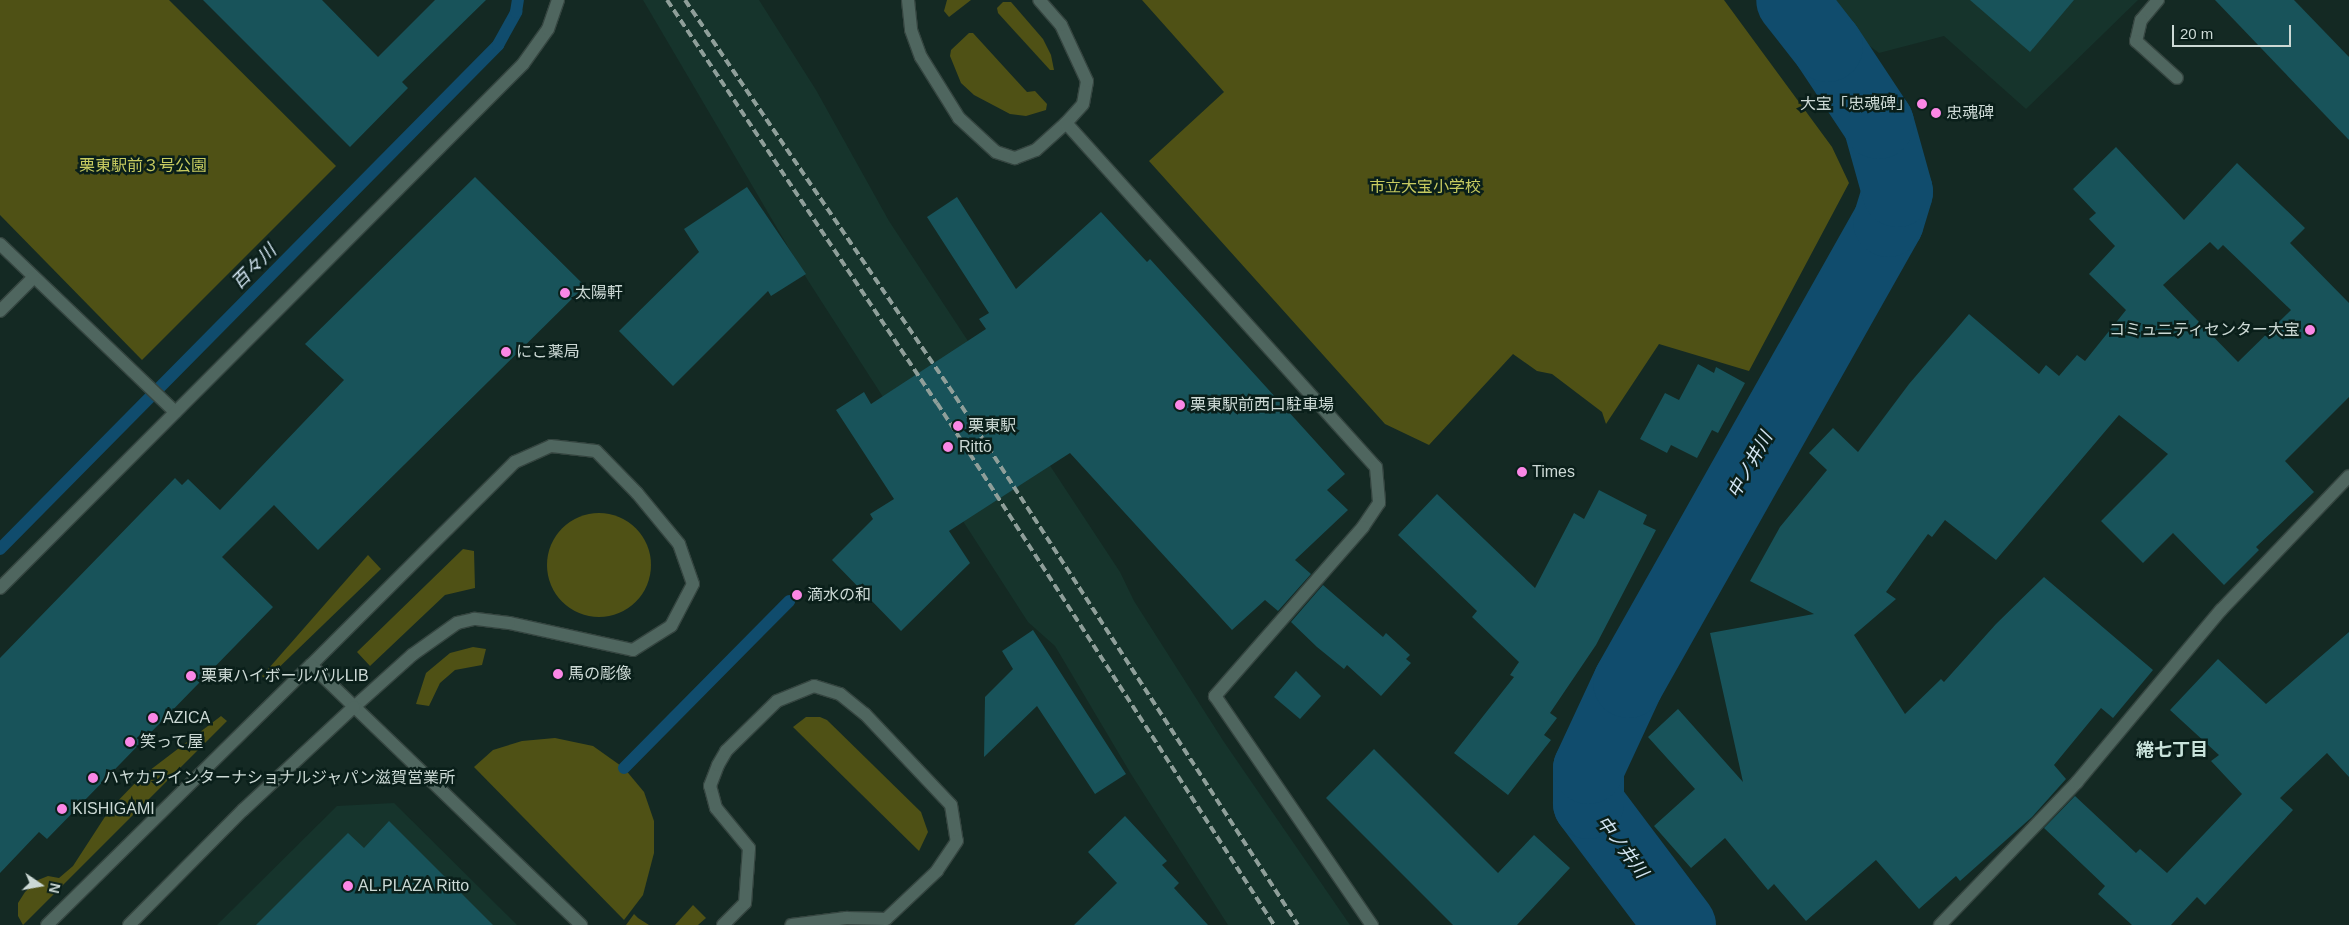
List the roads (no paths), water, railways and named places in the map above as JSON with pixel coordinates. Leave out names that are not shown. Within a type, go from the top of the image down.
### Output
[{"type":"street","points":[[0,588],[171,409],[523,64],[548,29],[558,0]]},
{"type":"street","points":[[908,0],[911,30],[936,83],[959,118],[996,152],[1015,158],[1036,150],[1066,123],[1083,104],[1087,81],[1061,25],[1039,0]]},
{"type":"street","points":[[2158,0],[2141,20],[2136,41],[2177,78]]},
{"type":"street","points":[[1066,123],[1376,467],[1379,503],[1363,527],[1214,696],[1372,925]]},
{"type":"street","points":[[0,244],[33,278],[171,409]]},
{"type":"street","points":[[0,311],[33,278]]},
{"type":"street","points":[[47,925],[515,462],[551,446],[596,451],[637,493],[680,544],[692,584],[671,626],[633,650],[509,623],[474,619],[457,623],[420,650],[354,707],[244,810],[129,925]]},
{"type":"street","points":[[1940,925],[2077,782],[2221,610],[2349,476]]},
{"type":"street","points":[[311,665],[581,925]]},
{"type":"street","points":[[723,925],[744,903],[749,848],[716,808],[710,786],[726,751],[778,701],[814,686],[840,694],[865,714],[951,805],[957,841],[937,871],[886,919],[846,918],[791,925]]},
{"type":"waterway","name":"百々川","points":[[0,549],[498,45],[516,12],[518,0]]},
{"type":"waterway","name":"中ノ井川","points":[[1680,925],[1588,803],[1588,768],[1628,682],[1888,221],[1897,191],[1878,123],[1827,46],[1791,0]]},
{"type":"waterway","points":[[624,768],[789,601]]},
{"type":"railway","points":[[667,0],[937,403],[1274,925]]},
{"type":"railway","points":[[685,0],[955,396],[1298,925]]},
{"type":"place","name":"大宝「忠魂碑」","points":[[1922,104]]},
{"type":"place","name":"忠魂碑","points":[[1936,113]]},
{"type":"place","name":"太陽軒","points":[[565,293]]},
{"type":"place","name":"コミュニティセンター大宝","points":[[2310,330]]},
{"type":"place","name":"にこ薬局","points":[[506,352]]},
{"type":"place","name":"栗東駅前西口駐車場","points":[[1180,405]]},
{"type":"place","name":"栗東駅","points":[[958,426]]},
{"type":"place","name":"Rittō","points":[[948,447]]},
{"type":"place","name":"Times","points":[[1522,472]]},
{"type":"place","name":"滴水の和","points":[[797,595]]},
{"type":"place","name":"馬の彫像","points":[[558,674]]},
{"type":"place","name":"栗東ハイボールバルLIB","points":[[191,676]]},
{"type":"place","name":"AZICA","points":[[153,718]]},
{"type":"place","name":"笑って屋","points":[[130,742]]},
{"type":"place","name":"ハヤカワインターナショナルジャパン滋賀営業所","points":[[93,778]]},
{"type":"place","name":"KISHIGAMI","points":[[62,809]]},
{"type":"place","name":"AL.PLAZA Ritto","points":[[348,886]]},
{"type":"district","name":"綣七丁目","points":[[2172,750]]},
{"type":"park label","name":"栗東駅前３号公園","points":[[143,166]]},
{"type":"park label","name":"市立大宝小学校","points":[[1425,187]]}]
